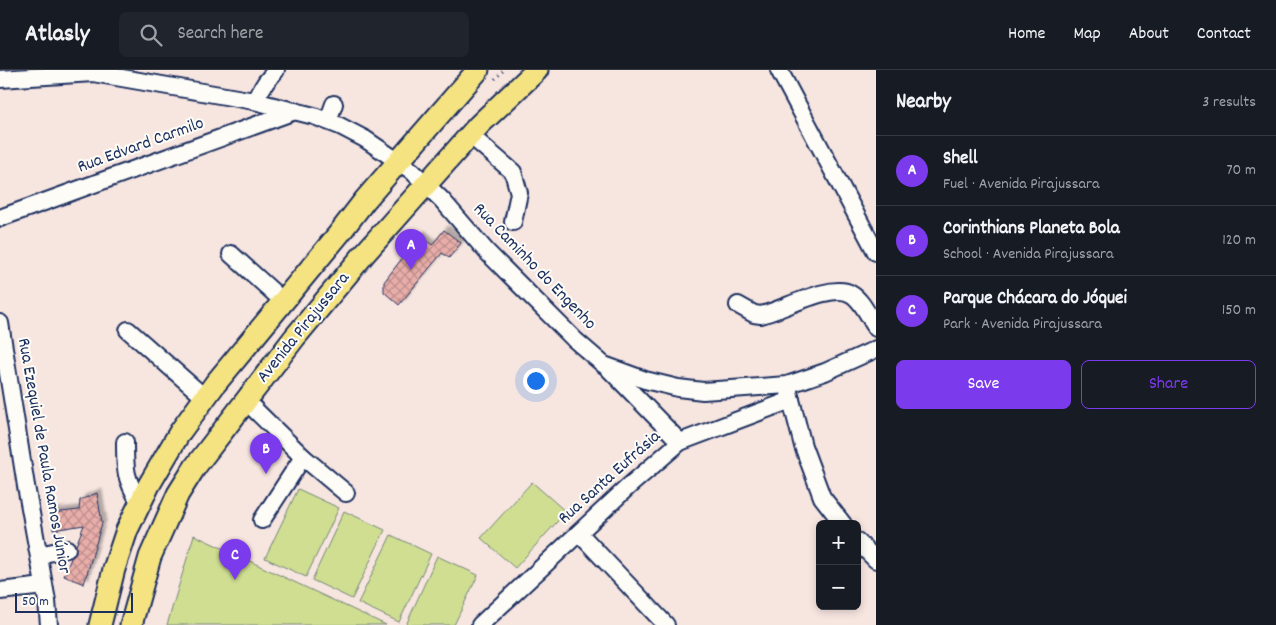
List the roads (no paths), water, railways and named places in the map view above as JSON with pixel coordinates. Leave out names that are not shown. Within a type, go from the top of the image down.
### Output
[{"type":"main road","name":"Avenida Pirajussara","points":[[100,625],[114,569],[127,530],[149,485],[180,432],[210,391],[398,161],[478,70]]},
{"type":"main road","name":"Avenida Pirajussara","points":[[131,625],[150,557],[178,494],[195,466],[301,330],[365,253],[470,135],[537,70]]},
{"type":"main road","points":[[195,466],[212,428],[234,401],[237,390],[226,382],[210,391]]},
{"type":"street","points":[[254,102],[276,70]]},
{"type":"street","points":[[779,70],[876,252]]},
{"type":"street","name":"Rua Caminho do Engenho","points":[[0,79],[93,73],[295,111],[328,122],[365,139],[398,161],[442,200],[487,252],[575,340],[604,365],[645,380],[702,392],[789,392],[825,372],[876,349]]},
{"type":"street","points":[[328,122],[334,104]]},
{"type":"street","name":"Rua Edvard Carmilo","points":[[0,218],[295,111]]},
{"type":"street","points":[[470,135],[513,172],[519,193],[513,222]]},
{"type":"street","points":[[231,254],[283,301]]},
{"type":"street","points":[[738,305],[754,314],[761,315],[827,292],[845,291],[858,299],[876,328]]},
{"type":"street","name":"Rua Ezequiel de Paula Ramos Júnior","points":[[0,323],[49,625]]},
{"type":"street","points":[[128,330],[210,391]]},
{"type":"street","points":[[604,365],[680,442]]},
{"type":"street","points":[[789,392],[803,446],[822,497],[840,520]]},
{"type":"street","name":"Rua Santa Eufrásia","points":[[480,625],[658,460],[680,442],[789,392]]},
{"type":"street","points":[[246,400],[303,457],[346,492]]},
{"type":"street","points":[[125,442],[126,472],[132,489],[140,503]]},
{"type":"street","points":[[262,520],[303,457]]},
{"type":"street","points":[[579,533],[666,625]]},
{"type":"street","points":[[861,545],[876,560]]},
{"type":"street","points":[[38,555],[67,549]]},
{"type":"street","points":[[0,591],[44,586]]},
{"type":"place","name":"Shell","points":[[411,270]]},
{"type":"place","name":"Corinthians Planeta Bola","points":[[266,474]]},
{"type":"place","name":"Parque Chácara do Jóquei","points":[[235,580]]}]
